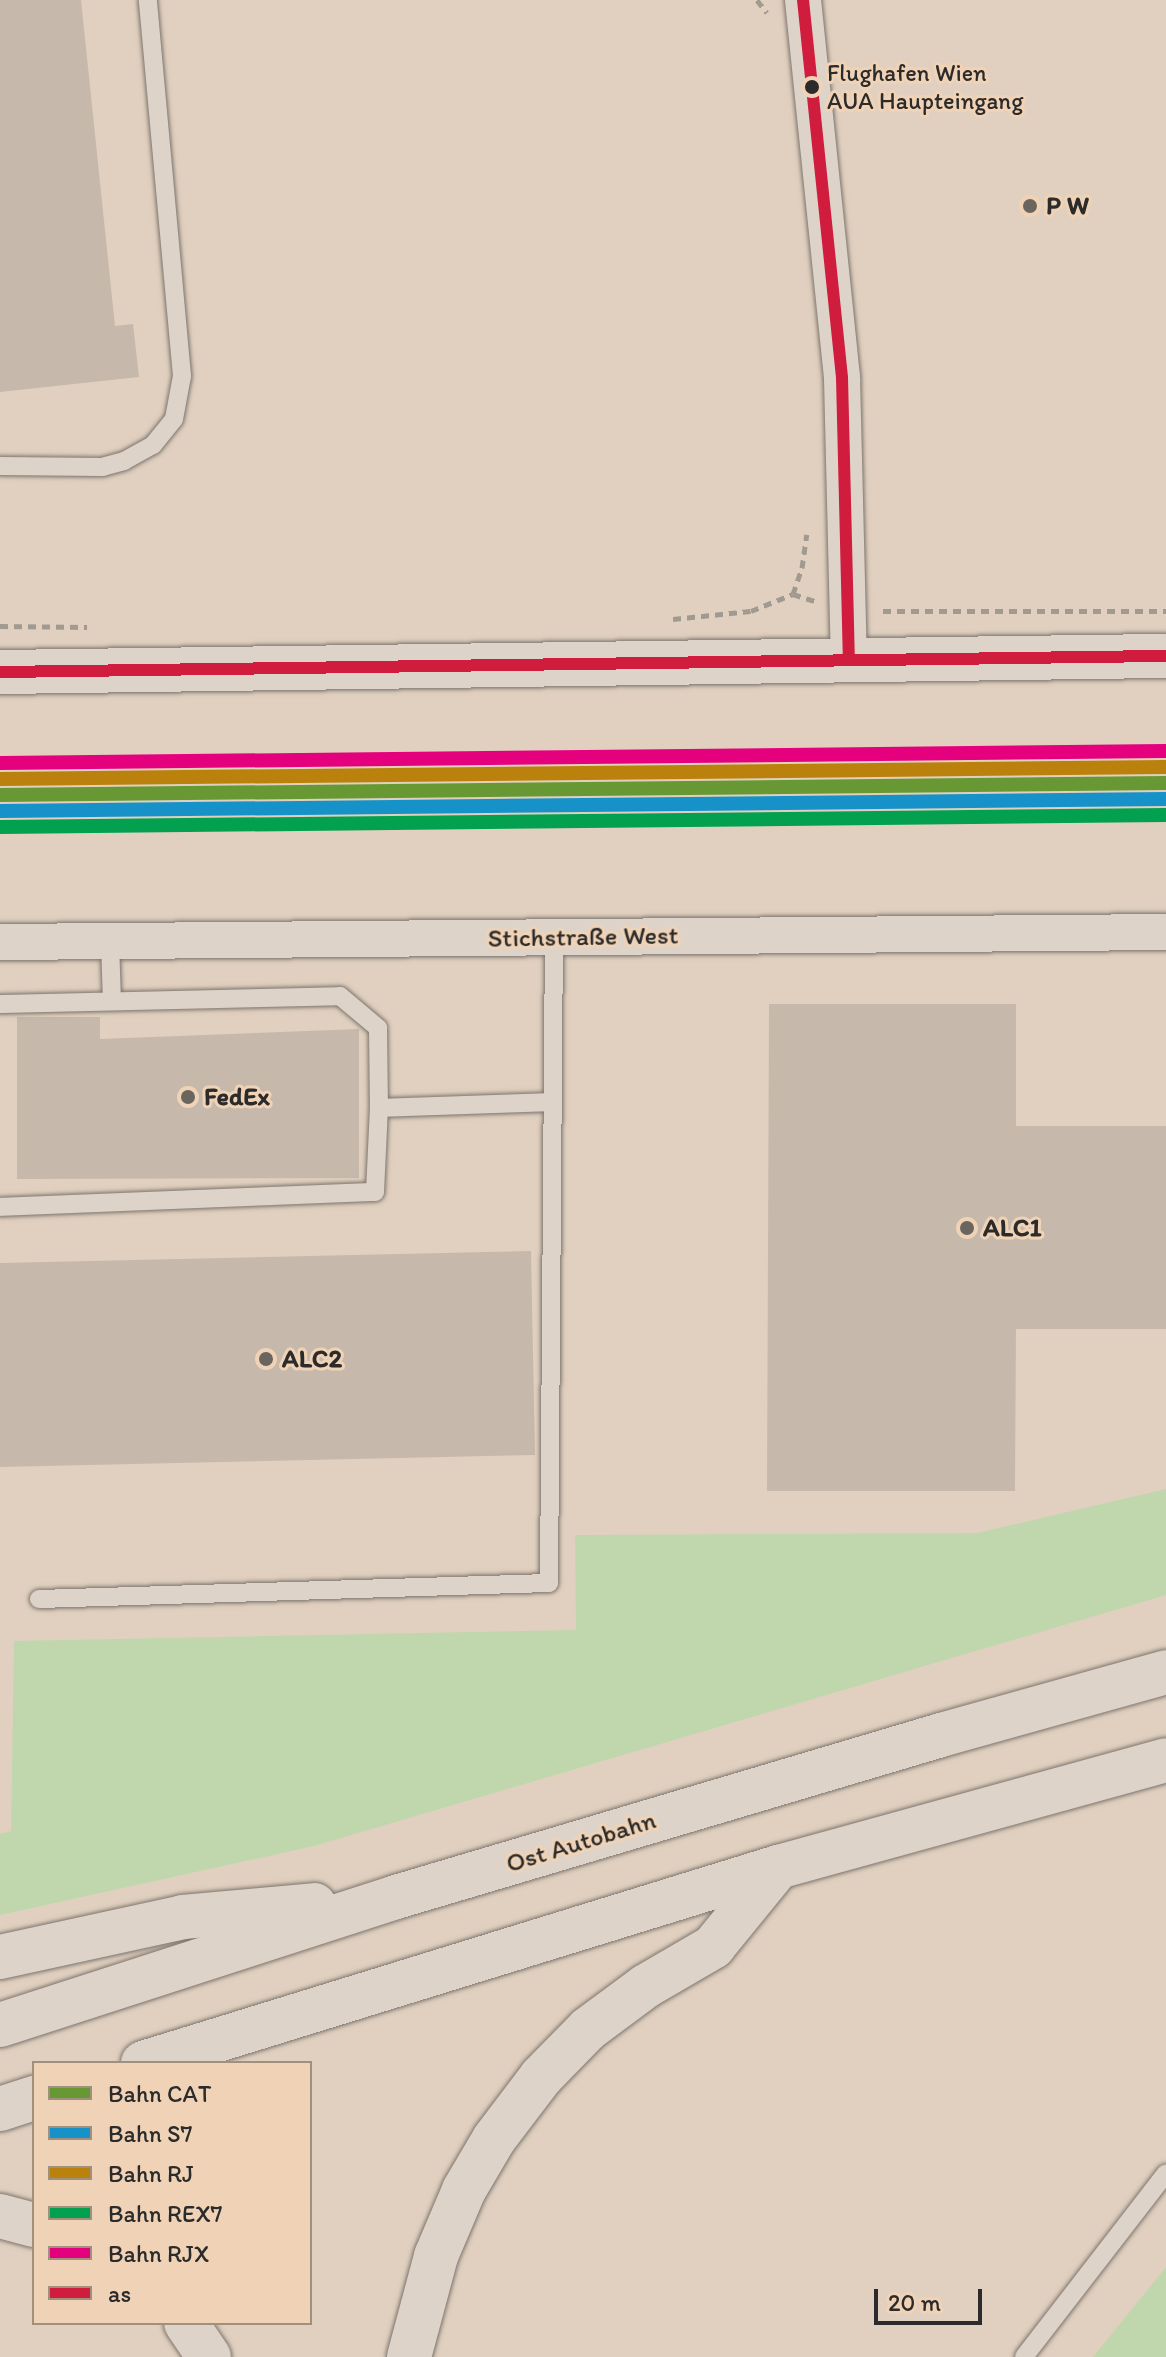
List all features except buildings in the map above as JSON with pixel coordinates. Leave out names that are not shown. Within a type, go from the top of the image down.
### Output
[{"type":"main road","points":[[0,672],[1166,656]]},
{"type":"main road","name":"Ost Autobahn","points":[[0,2025],[396,1897],[941,1735],[1166,1672]]},
{"type":"main road","points":[[149,2061],[778,1867],[1166,1760]]},
{"type":"main road","points":[[409,2357],[436,2256],[464,2190],[494,2139],[541,2077],[588,2029],[646,1986],[713,1947],[778,1867]]},
{"type":"main road","points":[[0,1957],[183,1917],[396,1897]]},
{"type":"main road","points":[[0,2109],[32,2099]]},
{"type":"main road","points":[[0,2216],[32,2224]]},
{"type":"main road","points":[[187,2325],[209,2357]]},
{"type":"street","points":[[803,0],[842,378],[849,660]]},
{"type":"street","name":"Stichstraße West","points":[[0,942],[1166,932]]},
{"type":"lane","points":[[0,466],[102,467],[124,461],[153,445],[174,419],[182,376],[148,0]]},
{"type":"lane","points":[[39,1599],[549,1583],[554,938]]},
{"type":"lane","points":[[110,942],[112,1001]]},
{"type":"lane","points":[[0,1004],[340,996],[378,1028],[379,1108],[375,1192],[0,1207]]},
{"type":"lane","points":[[379,1108],[552,1102]]},
{"type":"lane","points":[[1024,2357],[1166,2173]]},
{"type":"path","points":[[659,620],[751,611],[793,594],[847,611],[1166,611]]},
{"type":"path","points":[[0,626],[99,627]]},
{"type":"green space","points":[[1166,1489],[1166,1595],[314,1846],[0,1915],[0,1834],[11,1831],[14,1641],[576,1630],[575,1535],[977,1533]]},
{"type":"green space","points":[[1166,2267],[1166,2357],[1093,2357]]},
{"type":"rail line","name":"RJX","points":[[0,763],[1166,751]]},
{"type":"rail line","name":"RJ","points":[[0,779],[1166,767]]},
{"type":"rail line","name":"CAT","points":[[0,795],[1166,783]]},
{"type":"rail line","name":"S7","points":[[0,811],[1166,799]]},
{"type":"rail line","name":"REX7","points":[[0,827],[1166,815]]},
{"type":"transit line","name":"as","points":[[803,0],[842,378],[849,660]]},
{"type":"transit line","name":"as","points":[[0,672],[1166,656]]},
{"type":"place","name":"Flughafen Wien AUA Haupteingang","points":[[812,87]]},
{"type":"place","name":"P W","points":[[1030,206]]},
{"type":"place","name":"FedEx","points":[[188,1097]]},
{"type":"place","name":"ALC1","points":[[967,1228]]},
{"type":"place","name":"ALC2","points":[[266,1359]]}]
